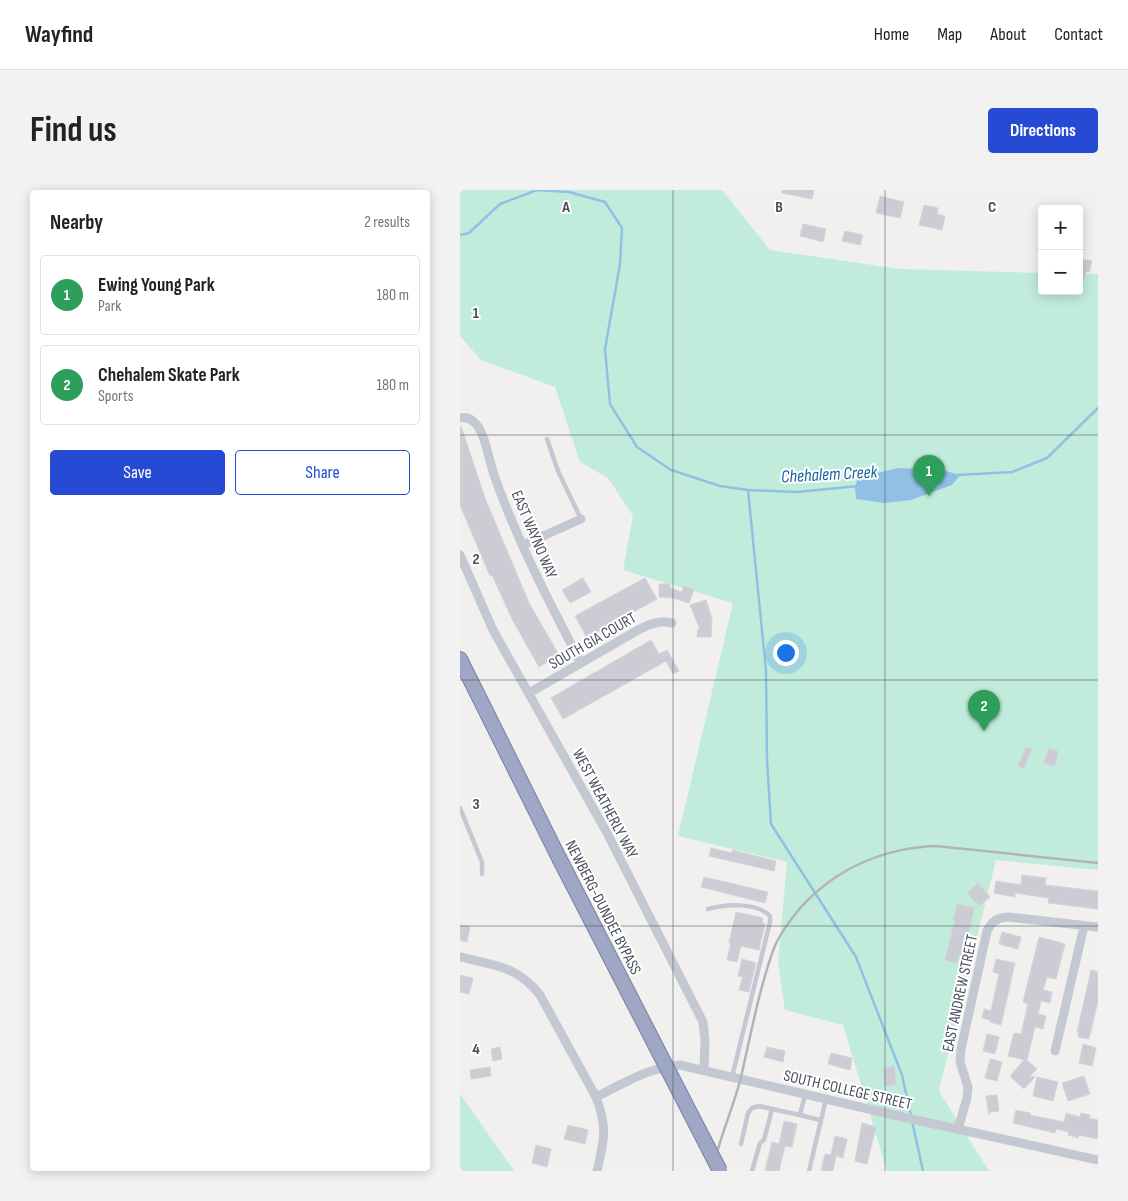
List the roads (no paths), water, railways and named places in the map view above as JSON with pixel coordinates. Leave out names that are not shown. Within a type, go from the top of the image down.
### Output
[{"type":"highway","name":"NEWBERG-DUNDEE BYPASS","points":[[460,659],[720,1171]]},
{"type":"street","name":"EAST WAYNO WAY","points":[[463,418],[475,422],[481,432],[494,475],[523,545],[580,663]]},
{"type":"street","points":[[523,545],[581,519]]},
{"type":"street","name":"WEST WEATHERLY WAY","points":[[460,555],[486,616],[606,831],[703,1022],[705,1040],[704,1070]]},
{"type":"street","name":"SOUTH GIA COURT","points":[[529,693],[653,622],[672,623]]},
{"type":"street","name":"EAST ANDREW STREET","points":[[958,1129],[967,1098],[968,1086],[960,1062],[961,1049],[987,931],[992,921],[1008,917],[1084,926]]},
{"type":"street","points":[[1055,1051],[1084,926],[1098,927]]},
{"type":"street","points":[[460,957],[515,972],[530,982],[549,1009],[596,1097],[603,1115],[604,1140],[597,1171]]},
{"type":"street","name":"SOUTH COLLEGE STREET","points":[[596,1097],[664,1066],[680,1065],[826,1100],[1098,1160]]},
{"type":"lane","points":[[547,439],[558,471],[568,488],[581,519]]},
{"type":"lane","points":[[460,808],[482,862],[482,874]]},
{"type":"lane","points":[[708,909],[734,906],[752,907],[766,911],[770,916],[732,1076]]},
{"type":"lane","points":[[800,1115],[805,1095]]},
{"type":"lane","points":[[809,1171],[826,1100]]},
{"type":"lane","points":[[741,1144],[748,1113],[752,1108],[759,1106],[820,1120]]},
{"type":"lane","points":[[752,1171],[760,1143],[764,1140],[772,1109]]},
{"type":"water","points":[[899,468],[942,470],[960,475],[952,485],[911,500],[884,503],[856,499],[855,487],[858,477]]},
{"type":"waterway","name":"Chehalem Creek","points":[[460,235],[469,233],[500,204],[537,190],[569,192],[605,202],[622,228],[620,264],[605,349],[610,404],[637,447],[671,470],[720,486],[748,490],[797,492],[858,486]]},
{"type":"waterway","name":"Chehalem Creek","points":[[958,475],[1012,472],[1047,458],[1098,408]]},
{"type":"waterway","points":[[748,490],[766,671],[767,760],[771,824],[856,957],[902,1075],[911,1116]]},
{"type":"waterway","points":[[912,1121],[923,1171]]},
{"type":"railway","points":[[712,1171],[718,1147],[738,1089],[760,995],[776,942],[801,907],[830,881],[846,871],[880,856],[898,851],[936,846],[1098,863]]},
{"type":"place","name":"Ewing Young Park","points":[[929,496]]},
{"type":"place","name":"Chehalem Skate Park","points":[[984,731]]}]
